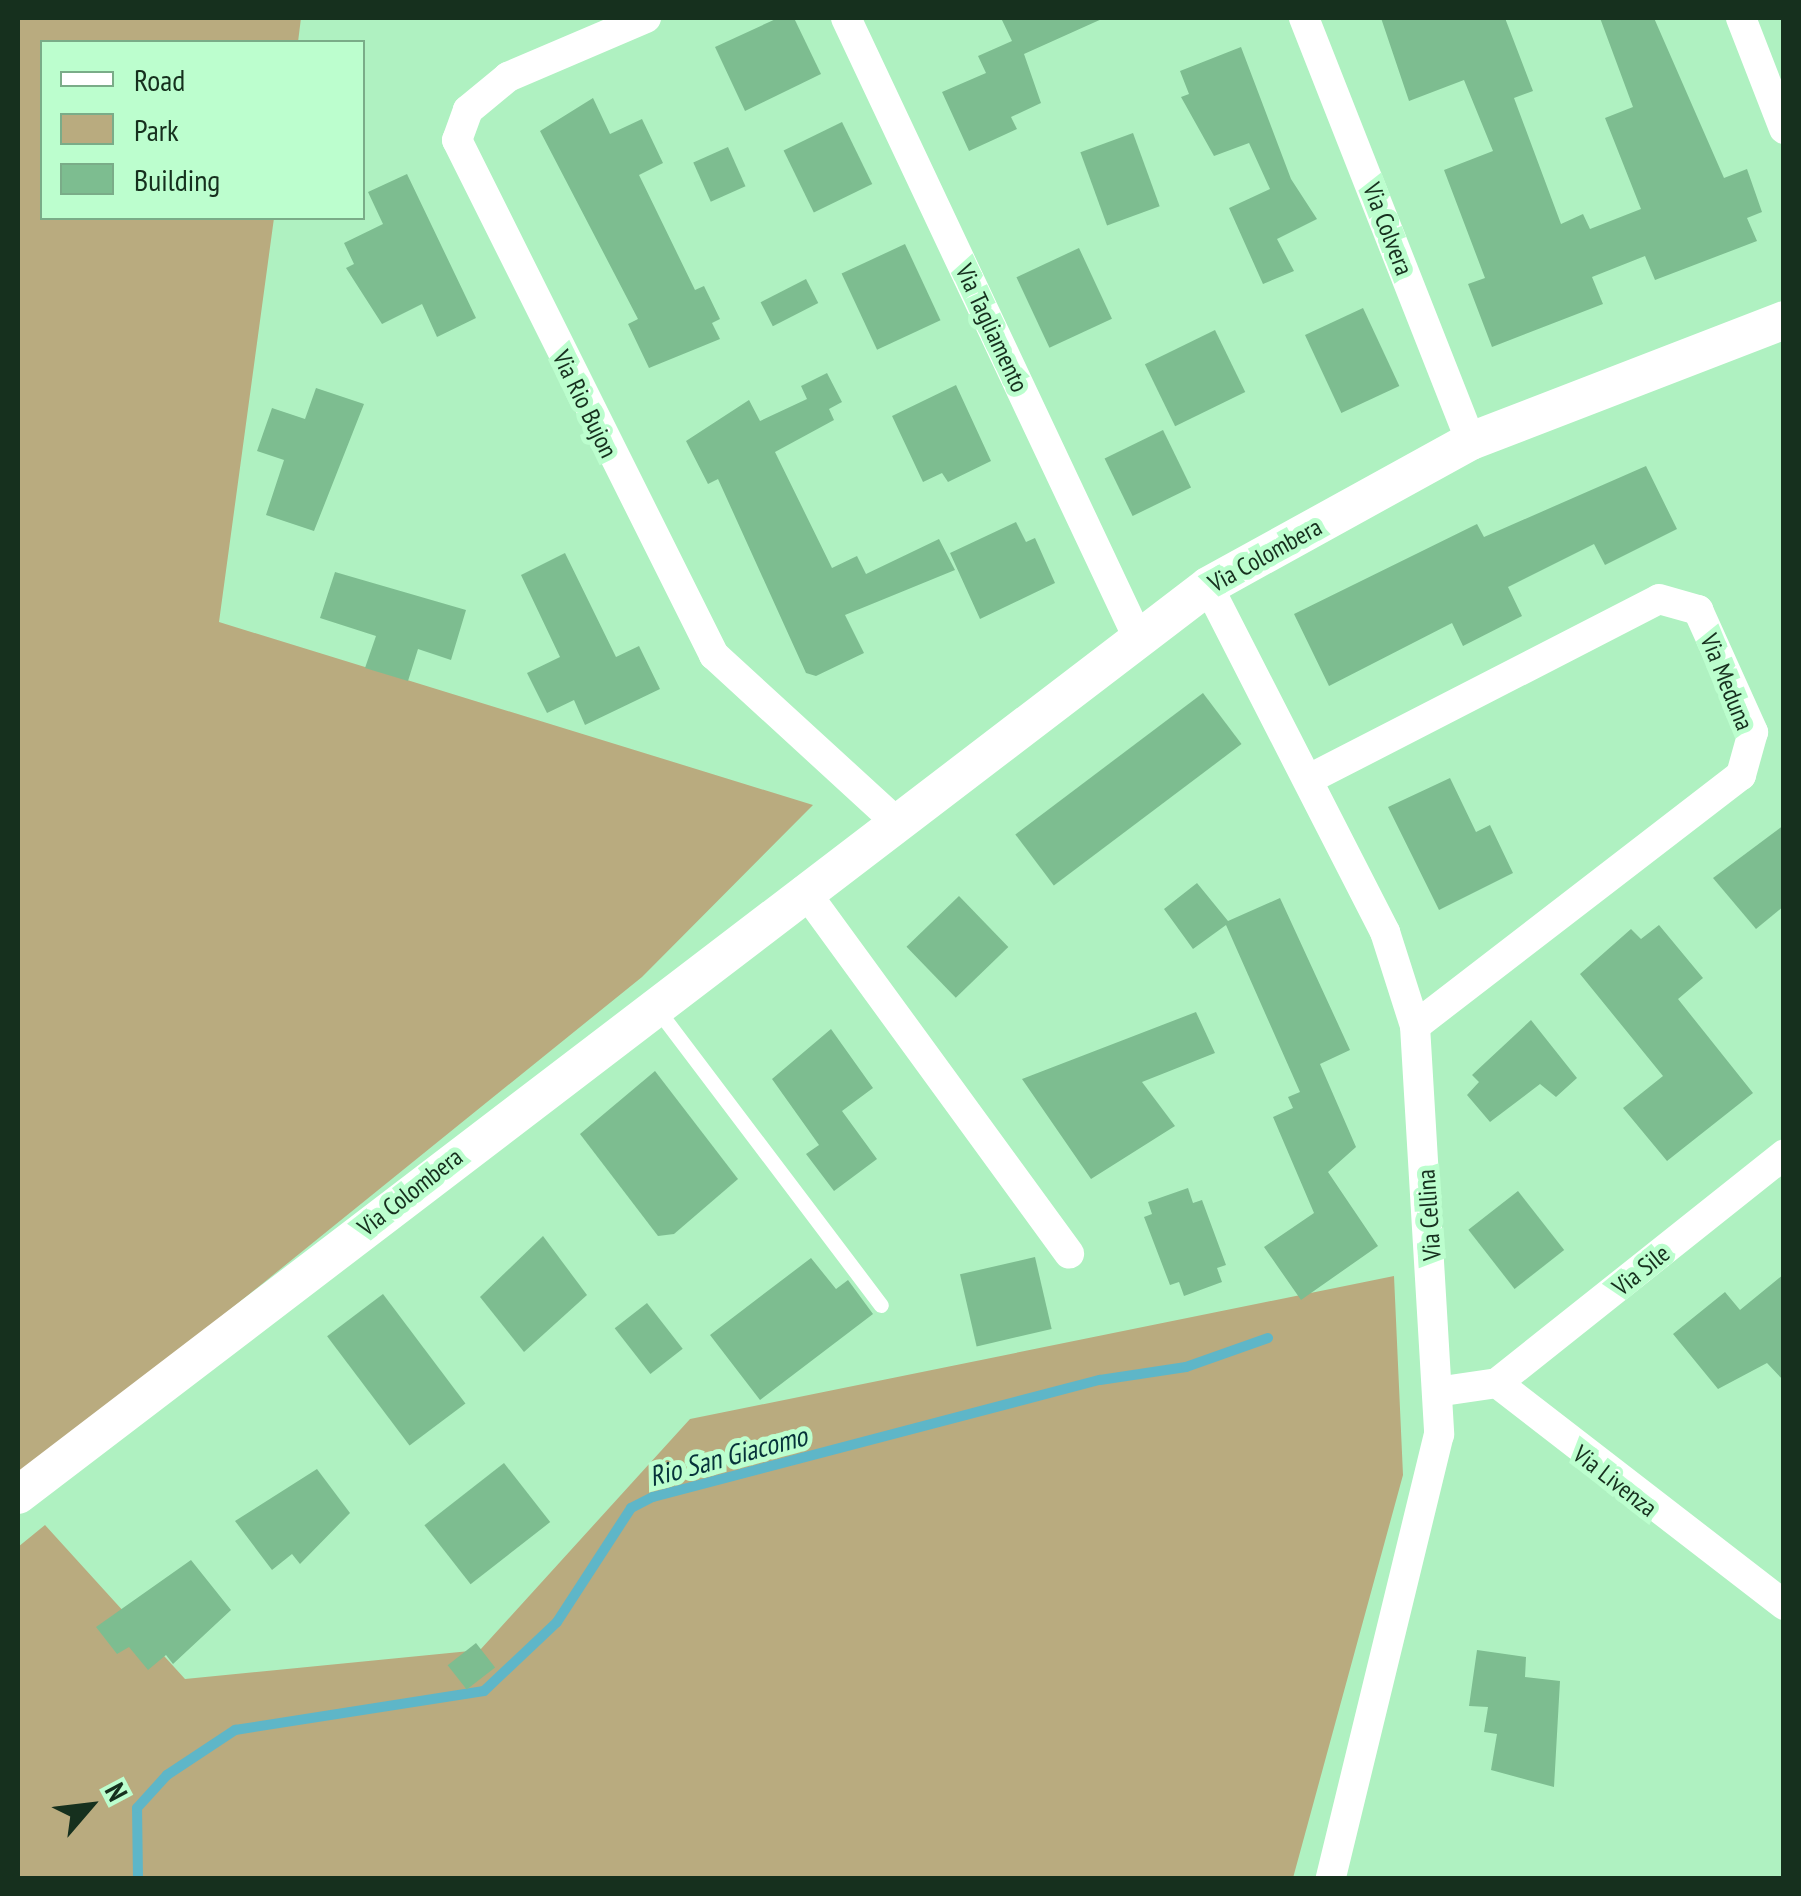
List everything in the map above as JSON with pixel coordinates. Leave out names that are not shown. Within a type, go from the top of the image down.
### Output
[{"type":"street","name":"Via Rio Bujon","points":[[646,18],[508,77],[468,110],[457,140],[714,655],[894,820]]},
{"type":"street","name":"Via Tagliamento","points":[[846,18],[1138,638]]},
{"type":"street","name":"Via Colvera","points":[[1304,18],[1471,441]]},
{"type":"street","points":[[1741,18],[1784,129]]},
{"type":"street","name":"Via Colombera","points":[[18,1495],[894,820],[1208,586],[1471,441],[1784,320]]},
{"type":"street","name":"Via Cellina","points":[[1208,586],[1311,778],[1385,932],[1415,1026],[1442,1391],[1331,1878]]},
{"type":"street","name":"Via Meduna","points":[[1311,778],[1659,599],[1698,610],[1752,732],[1742,775],[1415,1026]]},
{"type":"street","points":[[804,890],[1068,1254]]},
{"type":"street","name":"Via Sile","points":[[1497,1383],[1784,1155]]},
{"type":"street","points":[[1442,1391],[1497,1383]]},
{"type":"street","name":"Via Livenza","points":[[1497,1383],[1784,1605]]},
{"type":"lane","points":[[654,1005],[881,1305]]},
{"type":"green space","points":[[18,18],[301,18],[298,40],[40,40],[40,220],[274,220],[219,622],[813,805],[642,977],[18,1481]]},
{"type":"green space","points":[[1394,1276],[1403,1475],[1293,1878],[18,1878],[18,1547],[45,1525],[185,1679],[480,1650],[690,1419]]},
{"type":"building","points":[[778,18],[794,18],[821,74],[745,111],[715,47]]},
{"type":"building","points":[[1001,18],[1104,18],[1024,54],[1041,103],[1011,117],[1017,129],[969,151],[942,92],[986,73],[978,56],[1012,41]]},
{"type":"building","points":[[1381,18],[1505,18],[1533,91],[1514,98],[1561,224],[1583,214],[1590,229],[1641,209],[1605,118],[1633,107],[1600,18],[1654,18],[1724,178],[1747,169],[1762,212],[1747,218],[1757,241],[1655,280],[1645,256],[1592,277],[1603,304],[1492,347],[1468,284],[1485,278],[1444,170],[1493,151],[1464,80],[1409,101]]},
{"type":"building","points":[[1241,47],[1291,179],[1317,219],[1277,239],[1294,271],[1263,284],[1229,208],[1270,189],[1249,143],[1214,156],[1181,97],[1189,94],[1180,71]]},
{"type":"building","points":[[593,98],[610,134],[642,119],[663,163],[639,175],[695,290],[704,286],[720,319],[712,323],[720,339],[649,368],[628,324],[638,319],[540,131]]},
{"type":"building","points":[[842,122],[872,184],[814,213],[784,150]]},
{"type":"building","points":[[1133,133],[1160,206],[1107,225],[1080,152]]},
{"type":"building","points":[[728,147],[745,186],[711,202],[693,162]]},
{"type":"building","points":[[407,174],[476,318],[437,337],[422,304],[382,324],[346,268],[354,264],[344,243],[383,224],[368,192]]},
{"type":"building","points":[[905,244],[940,320],[877,350],[842,274]]},
{"type":"building","points":[[1079,248],[1112,319],[1049,348],[1016,277]]},
{"type":"building","points":[[806,279],[818,303],[773,326],[761,302]]},
{"type":"building","points":[[1363,308],[1399,386],[1341,413],[1305,335]]},
{"type":"building","points":[[1215,330],[1245,392],[1175,426],[1145,364]]},
{"type":"building","points":[[827,373],[842,402],[829,409],[834,420],[775,452],[832,568],[857,556],[866,574],[939,539],[955,570],[845,615],[864,653],[816,676],[806,673],[718,479],[708,484],[686,441],[749,400],[760,421],[807,399],[801,386]]},
{"type":"building","points":[[956,385],[991,461],[948,482],[942,473],[923,482],[892,416]]},
{"type":"building","points":[[316,388],[364,404],[314,531],[266,515],[284,460],[257,451],[272,408],[305,419]]},
{"type":"building","points":[[1163,430],[1191,488],[1133,516],[1105,458]]},
{"type":"building","points":[[1646,466],[1677,529],[1605,565],[1594,544],[1508,587],[1522,616],[1463,646],[1452,623],[1329,686],[1294,614],[1477,524],[1484,537]]},
{"type":"building","points":[[1016,522],[1026,542],[1035,538],[1055,583],[980,619],[950,553]]},
{"type":"building","points":[[565,553],[616,657],[639,646],[660,689],[585,725],[574,700],[547,713],[527,673],[560,657],[521,575]]},
{"type":"building","points":[[335,572],[466,610],[451,660],[418,649],[408,681],[365,668],[376,636],[320,618]]},
{"type":"building","points":[[1203,693],[1242,744],[1054,886],[1015,834]]},
{"type":"building","points":[[1450,778],[1476,832],[1490,825],[1513,873],[1439,910],[1388,807]]},
{"type":"building","points":[[1784,825],[1784,906],[1756,929],[1713,878]]},
{"type":"building","points":[[1197,883],[1228,921],[1280,898],[1350,1050],[1320,1064],[1356,1147],[1328,1172],[1378,1246],[1301,1300],[1264,1247],[1314,1213],[1273,1117],[1293,1108],[1288,1097],[1300,1092],[1226,925],[1193,949],[1164,909]]},
{"type":"building","points":[[959,896],[1008,947],[956,998],[906,947]]},
{"type":"building","points":[[1659,925],[1703,978],[1678,999],[1753,1093],[1667,1161],[1623,1108],[1663,1076],[1580,974],[1631,929],[1641,939]]},
{"type":"building","points":[[1196,1012],[1215,1053],[1142,1082],[1175,1126],[1091,1179],[1022,1079]]},
{"type":"building","points":[[1531,1020],[1577,1078],[1556,1097],[1540,1084],[1490,1122],[1467,1095],[1479,1082],[1472,1075]]},
{"type":"building","points":[[831,1029],[873,1088],[842,1111],[877,1159],[834,1191],[806,1154],[819,1145],[772,1079]]},
{"type":"building","points":[[655,1071],[738,1179],[674,1234],[658,1236],[580,1134]]},
{"type":"building","points":[[1188,1188],[1193,1203],[1202,1200],[1226,1265],[1217,1268],[1222,1282],[1184,1296],[1179,1282],[1170,1285],[1144,1217],[1152,1214],[1148,1202]]},
{"type":"building","points":[[1518,1191],[1564,1250],[1515,1289],[1468,1230]]},
{"type":"building","points":[[543,1236],[587,1295],[524,1352],[480,1297]]},
{"type":"building","points":[[1035,1257],[1052,1329],[977,1346],[960,1274]]},
{"type":"building","points":[[811,1258],[836,1289],[848,1280],[873,1314],[760,1400],[710,1335]]},
{"type":"building","points":[[1784,1274],[1784,1381],[1767,1363],[1718,1389],[1673,1334],[1725,1292],[1740,1310]]},
{"type":"building","points":[[383,1294],[465,1403],[410,1446],[327,1336]]},
{"type":"building","points":[[647,1303],[683,1349],[650,1374],[615,1328]]},
{"type":"building","points":[[504,1463],[550,1522],[471,1584],[424,1525]]},
{"type":"building","points":[[317,1469],[350,1513],[300,1564],[292,1554],[272,1570],[235,1521]]},
{"type":"building","points":[[191,1560],[231,1610],[173,1664],[166,1655],[148,1670],[129,1647],[117,1654],[96,1627]]},
{"type":"building","points":[[476,1643],[495,1667],[467,1690],[448,1665]]},
{"type":"building","points":[[1477,1650],[1526,1657],[1525,1677],[1560,1681],[1554,1787],[1491,1770],[1497,1734],[1484,1732],[1488,1707],[1469,1706]]},
{"type":"waterway","name":"Rio San Giacomo","points":[[138,1878],[137,1808],[167,1775],[235,1730],[484,1691],[557,1622],[631,1508],[653,1497],[1100,1380],[1186,1367],[1268,1338]]}]
